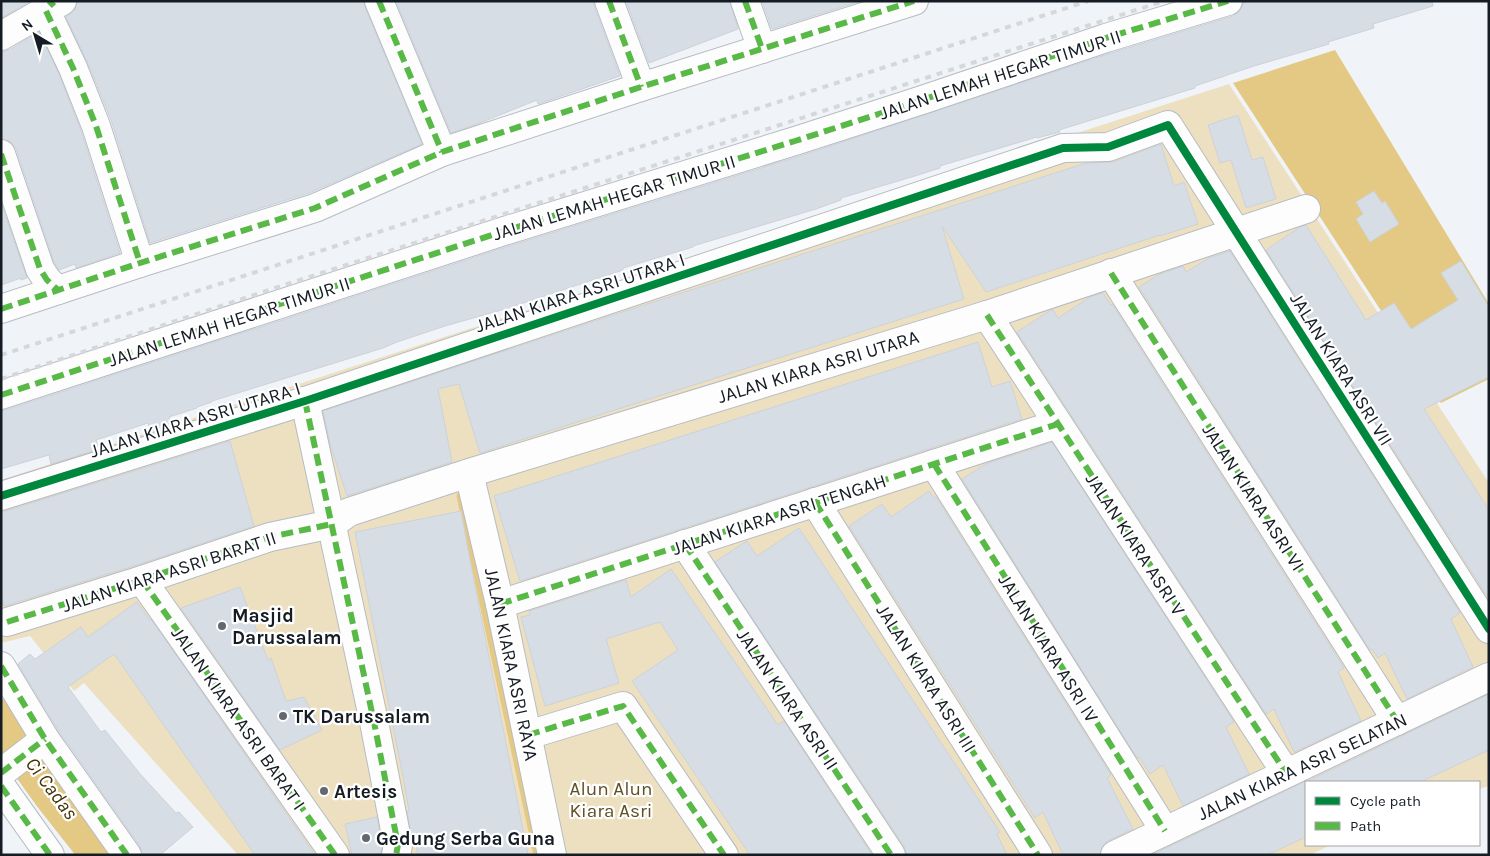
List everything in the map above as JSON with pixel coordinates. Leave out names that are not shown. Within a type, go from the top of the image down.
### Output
[{"type":"street","points":[[608,1],[641,87]]},
{"type":"street","points":[[745,1],[762,50]]},
{"type":"street","points":[[1,309],[140,262],[315,208],[442,152],[913,1]]},
{"type":"street","name":"JALAN LEMAH HEGAR TIMUR II","points":[[1,395],[501,232],[813,135],[1106,38],[1228,1]]},
{"type":"street","points":[[379,2],[442,152]]},
{"type":"street","points":[[1,36],[53,5],[73,68],[96,126],[140,262]]},
{"type":"street","name":"JALAN KIARA ASRI VII","points":[[1168,125],[1489,629]]},
{"type":"street","name":"JALAN KIARA ASRI UTARA I","points":[[1,496],[305,401],[1063,148],[1108,147],[1168,125]]},
{"type":"street","points":[[1,154],[40,269],[47,280],[58,290]]},
{"type":"street","name":"JALAN KIARA ASRI UTARA","points":[[332,524],[349,512],[469,473],[987,314],[1306,209]]},
{"type":"street","name":"JALAN KIARA ASRI VI","points":[[1111,274],[1397,720]]},
{"type":"street","name":"JALAN KIARA ASRI V","points":[[987,314],[1286,773]]},
{"type":"street","points":[[305,401],[398,845],[396,855]]},
{"type":"street","name":"JALAN KIARA ASRI TENGAH","points":[[500,604],[1058,424]]},
{"type":"street","name":"JALAN KIARA ASRI IV","points":[[934,464],[1165,831]]},
{"type":"street","name":"JALAN KIARA ASRI RAYA","points":[[469,473],[500,604],[552,855]]},
{"type":"street","name":"JALAN KIARA ASRI III","points":[[816,502],[1038,855]]},
{"type":"street","name":"JALAN KIARA ASRI BARAT II","points":[[7,622],[142,580],[270,537],[332,524]]},
{"type":"street","name":"JALAN KIARA ASRI II","points":[[685,544],[891,855]]},
{"type":"street","name":"JALAN KIARA ASRI BARAT I","points":[[142,580],[335,855]]},
{"type":"street","points":[[1,666],[43,740],[127,855]]},
{"type":"street","name":"JALAN KIARA ASRI SELATAN","points":[[1115,855],[1489,677]]},
{"type":"street","points":[[528,735],[623,706],[724,855]]},
{"type":"street","points":[[43,740],[4,775],[50,855]]},
{"type":"green space","name":"Alun Alun Kiara Asri","points":[[1229,84],[1489,483],[1489,786],[1480,789],[1480,781],[1305,781],[1305,846],[1329,846],[1310,855],[238,855],[84,683],[74,691],[30,636],[1,643],[1,480]]},
{"type":"shaded area","points":[[1335,50],[1489,304],[1489,379],[1441,403],[1233,83]]},
{"type":"building","points":[[1,1],[30,1],[1,18]]},
{"type":"building","points":[[80,1],[364,1],[422,144],[309,193],[150,243],[111,120],[87,61],[66,17],[75,9]]},
{"type":"building","points":[[396,1],[594,1],[594,6],[620,76],[538,104],[537,100],[451,133]]},
{"type":"building","points":[[626,1],[730,1],[738,29],[649,63]]},
{"type":"building","points":[[762,1],[861,1],[772,29]]},
{"type":"building","points":[[1248,1],[1432,1],[1433,6],[1373,24],[1374,28],[1328,42],[1329,44],[1254,66],[1195,86],[1195,88],[1059,130],[1060,132],[940,166],[940,168],[841,198],[841,200],[816,209],[623,268],[623,270],[505,309],[445,326],[383,348],[212,401],[169,417],[172,426],[151,433],[148,423],[96,440],[99,449],[51,464],[49,455],[1,469],[1,410],[6,410],[506,247],[800,156],[1111,53],[1233,16],[1240,11],[1243,3]]},
{"type":"building","points":[[39,32],[59,74],[81,131],[120,253],[76,268],[75,264],[59,270],[54,262],[16,149],[11,142],[1,139],[1,52],[9,50]]},
{"type":"building","points":[[1238,115],[1252,160],[1263,157],[1276,199],[1246,208],[1231,160],[1220,163],[1208,125]]},
{"type":"building","points":[[1161,144],[1174,186],[1184,182],[1198,224],[986,292],[942,226],[964,299],[480,453],[459,384],[438,389],[452,462],[347,496],[330,444],[323,411],[607,317],[1086,163],[1113,162]]},
{"type":"building","points":[[1374,191],[1382,203],[1385,201],[1399,224],[1370,242],[1356,219],[1363,214],[1356,202]]},
{"type":"building","points":[[1,203],[27,278],[21,280],[21,278],[1,285]]},
{"type":"building","points":[[1306,225],[1366,320],[1394,303],[1411,329],[1458,300],[1441,273],[1461,261],[1489,307],[1489,377],[1424,409],[1489,510],[1489,595],[1487,596],[1266,250]]},
{"type":"building","points":[[1230,251],[1460,613],[1451,619],[1473,667],[1407,699],[1385,653],[1378,658],[1372,649],[1370,650],[1139,287],[1158,275],[1183,266],[1186,272],[1209,258]]},
{"type":"building","points":[[1103,293],[1112,304],[1344,668],[1338,672],[1361,721],[1294,752],[1274,709],[1266,714],[1017,332],[1051,310],[1053,310],[1058,318],[1090,297]]},
{"type":"building","points":[[978,342],[992,387],[1010,381],[1022,419],[520,581],[494,496]]},
{"type":"building","points":[[230,441],[254,526],[4,606],[1,596],[1,511]]},
{"type":"building","points":[[1052,442],[1234,722],[1226,727],[1249,774],[1183,806],[1163,765],[1150,774],[1139,757],[1137,758],[962,479],[986,464]]},
{"type":"building","points":[[929,491],[934,498],[936,497],[1111,775],[1107,778],[1133,829],[1108,841],[1102,847],[1100,855],[1063,855],[1043,812],[1035,818],[849,526],[882,504],[891,517]]},
{"type":"building","points":[[461,511],[528,855],[418,855],[416,845],[413,846],[404,782],[355,532]]},
{"type":"building","points":[[799,528],[1000,832],[997,834],[1007,855],[907,855],[904,846],[715,562],[747,541],[757,556]]},
{"type":"building","points":[[671,569],[778,725],[784,721],[872,855],[750,855],[632,681],[678,650],[660,622],[606,639],[619,683],[545,706],[521,617],[530,615],[529,611],[626,580],[631,597]]},
{"type":"building","points":[[240,587],[268,660],[271,658],[286,701],[304,697],[322,730],[280,750],[181,608]]},
{"type":"building","points":[[137,602],[151,619],[315,855],[255,855],[114,654],[68,687],[101,732],[105,730],[141,775],[176,813],[179,812],[193,827],[160,855],[142,855],[140,846],[58,730],[18,664],[30,654],[35,659],[81,627],[88,637]]},
{"type":"building","points":[[1487,695],[1489,700],[1489,750],[1422,781],[1308,781]]},
{"type":"building","points":[[1305,781],[1305,837],[1267,855],[1152,855]]},
{"type":"building","name":"Gedung Serba Guna","points":[[377,817],[382,845],[381,853],[352,855],[345,824]]},
{"type":"waterway","points":[[460,496],[537,855]]},
{"type":"waterway","name":"Ci Cadas","points":[[1,720],[54,794],[102,855]]},
{"type":"railway","points":[[1,355],[1088,1]]},
{"type":"railway","points":[[1,379],[278,287],[1164,1]]},
{"type":"marked path","points":[[49,1],[54,6]]},
{"type":"marked path","points":[[379,1],[442,152]]},
{"type":"marked path","points":[[609,1],[641,87]]},
{"type":"marked path","points":[[745,1],[762,49]]},
{"type":"marked path","points":[[1,309],[315,208],[442,152],[914,1]]},
{"type":"marked path","points":[[1,395],[501,232],[795,141],[1106,38],[1228,1]]},
{"type":"marked path","points":[[46,11],[73,68],[96,126],[140,263]]},
{"type":"marked path","points":[[1,154],[40,269],[47,280],[58,290]]},
{"type":"marked path","points":[[1111,273],[1397,721]]},
{"type":"marked path","points":[[987,315],[1286,773]]},
{"type":"marked path","points":[[305,401],[374,722],[398,845],[396,855]]},
{"type":"marked path","points":[[500,604],[1058,424]]},
{"type":"marked path","points":[[934,464],[1165,831]]},
{"type":"marked path","points":[[815,502],[1038,855]]},
{"type":"marked path","points":[[7,622],[142,580],[270,537],[332,524]]},
{"type":"marked path","points":[[685,544],[891,855]]},
{"type":"marked path","points":[[142,580],[335,855]]},
{"type":"marked path","points":[[1,666],[45,739],[127,855]]},
{"type":"marked path","points":[[528,735],[623,706],[724,855]]},
{"type":"marked path","points":[[1,773],[45,739]]},
{"type":"marked path","points":[[1,786],[50,855]]},
{"type":"cycle path","points":[[1,496],[305,401],[1063,148],[1108,147],[1168,125],[1489,629]]},
{"type":"place","name":"Masjid Darussalam","points":[[222,626]]},
{"type":"place","name":"TK Darussalam","points":[[283,716]]},
{"type":"place","name":"Artesis","points":[[324,791]]},
{"type":"place","name":"Gedung Serba Guna","points":[[366,838]]}]
